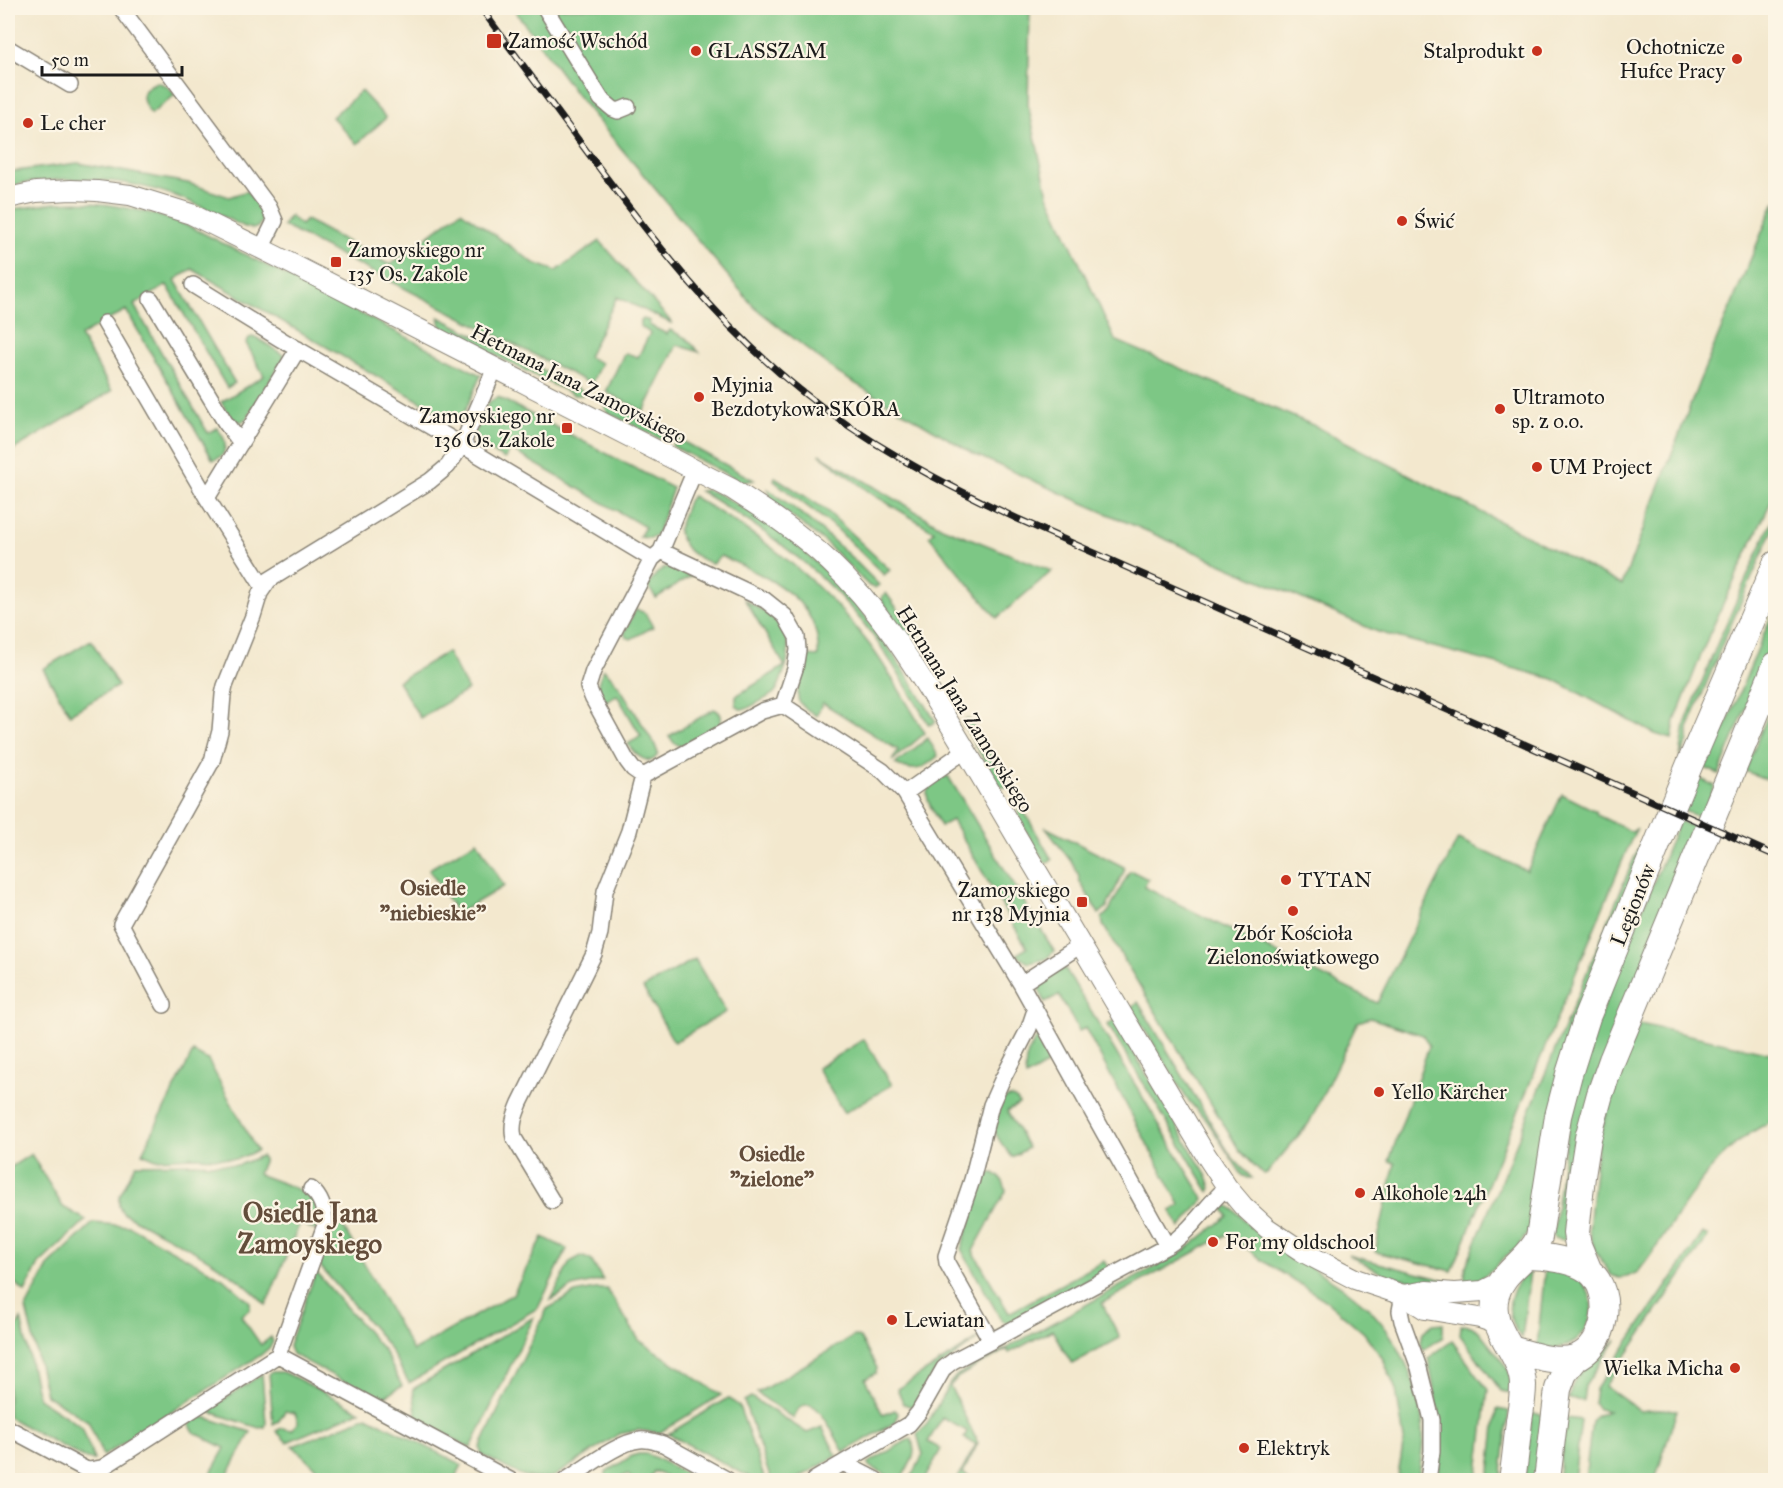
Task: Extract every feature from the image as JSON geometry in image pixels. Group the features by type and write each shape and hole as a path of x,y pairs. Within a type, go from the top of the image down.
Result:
{"highway":[{"name":"Legionów","path":"1527,1256 1538,1242 1542,1228 1558,1116 1587,1017 1693,756 1776,564"},
{"name":"Legionów","path":"1589,1271 1578,1245 1576,1233 1585,1157 1600,1094 1612,1060 1776,665"},
{"path":"1512,1480 1523,1384 1518,1364 1501,1333 1495,1314 1495,1303 1501,1282 1527,1256 1562,1260 1589,1271 1603,1295 1605,1319 1601,1332 1594,1343 1577,1357 1564,1373 1558,1389 1547,1480"},
{"path":"1511,1349 1551,1359 1565,1360 1577,1357"}],"street":[{"path":"121,8 271,211 275,221 261,249"},
{"path":"545,8 601,99 612,109 618,111 628,107"},
{"path":"8,48 70,85"},
{"name":"Hetmana Jana Zamoyskiego","path":"8,198 36,192 97,191 130,195 191,214 732,489 799,535 858,591 907,654 1227,1187 1267,1228 1303,1252 1355,1279 1403,1295 1425,1309 1480,1318 1498,1324"},
{"path":"192,285 462,445 656,555 765,600 785,615 797,637 798,650 795,669 783,705"},
{"path":"151,299 225,423 241,443"},
{"path":"105,322 207,498 262,587"},
{"path":"207,498 298,349"},
{"path":"164,1005 121,924 212,761 220,731 225,686 262,587 268,580 430,481 448,466 462,445 495,368"},
{"path":"643,776 627,761 588,687 593,671 656,555 695,470"},
{"path":"552,1202 514,1138 513,1121 520,1102 594,954 600,933 605,891 629,831 643,776 762,711 783,705 883,771 906,793 1021,984 1167,1246"},
{"path":"906,793 966,750"},
{"path":"1021,984 1081,945"},
{"path":"991,1341 947,1263 946,1256 972,1180 991,1106 1029,1028 1035,1010"},
{"path":"814,1480 909,1424 919,1412 944,1368 953,1361 1167,1246 1189,1230 1213,1200 1227,1187"},
{"path":"8,1428 85,1468 90,1470 102,1468 278,1355 325,1225 323,1207 319,1197 311,1189"},
{"name":"Hetmana Jana Zamoyskiego","path":"1403,1295 1426,1291 1455,1293 1483,1291 1501,1282"},
{"path":"1403,1295 1400,1311 1402,1321 1419,1368 1432,1420 1432,1452 1428,1480"},
{"path":"278,1355 510,1480"},
{"path":"566,1480 622,1445 639,1440 663,1444 728,1480"},
{"path":"843,1463 876,1480"}],"green space":[{"path":"513,8 1030,8 1028,105 1048,195 1115,340 1315,426 1622,585 1699,382 1775,201 1775,493 1709,635 1675,721 1672,739 1655,734 1553,679 1378,632 1085,504 974,454 839,374 754,307 579,98"},
{"path":"157,82 167,86 175,95 151,114 143,100 143,95 147,88"},
{"path":"361,91 386,118 357,144 332,117"},
{"path":"78,163 188,183 229,197 247,191 265,216 258,227 253,229 173,195 111,181 49,180 8,186 8,172"},
{"path":"77,202 136,210 193,228 481,375 459,424 192,269 175,280 235,383 227,388 167,285 134,305 208,433 217,428 222,435 225,445 222,456 213,460 126,310 80,336 112,391 8,453 8,210"},
{"path":"461,211 534,263 556,271 600,241 673,324 617,297 588,357 601,363 591,384 283,226 290,216 301,225 306,220 390,265"},
{"path":"439,317 585,392 582,395 574,395 445,330 441,326"},
{"path":"643,319 650,321 649,325 667,334 670,330 686,338 699,352 677,345 644,411 606,392 623,356 626,353 638,357 650,333 640,326"},
{"path":"252,337 285,356 247,418 241,422 231,418 221,402 264,376 246,343"},
{"path":"498,397 673,488 657,535 650,538 639,537 645,527 510,449 505,459 483,446 475,433 489,402"},
{"path":"603,401 664,432 662,440 607,412"},
{"path":"678,439 754,480 742,482 672,446"},
{"path":"819,454 942,527 1052,571 997,618 929,536 934,531 872,494"},
{"path":"775,477 825,509 890,570 884,575 837,529 774,481"},
{"path":"768,489 826,534 879,585 875,588 869,586 824,541 771,501"},
{"path":"707,490 728,499 779,532 833,578 898,661 936,722 929,725 876,639 821,577 783,546 700,491"},
{"path":"692,496 743,527 789,561 831,599 877,655 925,733 892,761 898,750 823,703 816,716 802,705 798,694 806,655 818,656 817,636 811,618 787,591 772,581 721,556 712,564 686,548 678,530"},
{"path":"1775,514 1775,525 1722,645 1688,729 1688,741 1680,757 1685,724 1718,642"},
{"path":"668,567 680,569 691,576 656,598 648,587 658,572"},
{"path":"886,593 920,640 916,643 911,642 882,601 882,596"},
{"path":"745,600 775,620 781,628 786,637 788,659 776,691 746,709 740,709 736,705 736,696 785,666"},
{"path":"1775,607 1775,635 1719,774 1705,768 1713,750 1717,747"},
{"path":"636,609 645,613 653,627 631,639 624,633"},
{"path":"91,640 118,686 70,714 43,669"},
{"path":"447,652 468,690 420,718 398,681"},
{"path":"604,669 619,686 655,745 658,753 652,760 643,759 628,744 641,736 617,695 604,702 598,685"},
{"path":"1775,697 1775,783 1745,771"},
{"path":"714,709 721,715 720,724 683,746 674,743 669,736"},
{"path":"966,719 970,720 1009,787 1003,787 998,783 962,723"},
{"path":"928,738 938,756 932,761 918,769 908,769 895,764"},
{"path":"948,776 1054,951 1046,959 1029,963 1020,958 1017,954 1027,948 952,820 941,826 929,804 927,796 931,784 937,779"},
{"path":"1697,777 1715,786 1701,818 1684,811"},
{"path":"1562,794 1632,832 1637,828 1452,1271 1375,1252 1395,1163 1389,1161 1429,1046 1423,1035 1370,1018 1358,1022 1309,1123 1267,1173 1263,1174 1239,1150 1103,925 1102,918 1109,911 1129,872 1132,871 1148,879 1144,887 1377,1003 1458,839 1527,871"},
{"path":"1021,806 1052,860 1045,863 1020,821 1018,810"},
{"path":"1679,821 1697,829 1565,1238 1564,1240 1554,1238 1565,1145 1572,1109 1587,1057 1624,955"},
{"path":"1045,827 1124,867 1107,907 1099,914 1080,882 1073,864"},
{"path":"1648,832 1529,1231 1517,1248 1486,1275 1464,1284 1466,1266 1639,846"},
{"path":"477,841 504,886 457,914 429,869"},
{"path":"695,959 726,1012 674,1042 643,988"},
{"path":"1065,968 1204,1199 1180,1228 1171,1211 1180,1205 1085,1028 1079,1031 1059,995 1045,1002 1039,989 1044,978"},
{"path":"1138,1002 1231,1156 1252,1178 1242,1175 1207,1121 1187,1099 1131,1007"},
{"path":"1114,1020 1208,1178 1211,1188 1209,1192 1108,1025"},
{"path":"1640,1024 1775,1054 1775,1120 1751,1133 1730,1149 1697,1186 1638,1272 1619,1278 1611,1275 1595,1251 1589,1230 1597,1148 1620,1069"},
{"path":"1039,1036 1053,1061 1026,1077 1027,1055"},
{"path":"864,1039 892,1085 844,1113 817,1068"},
{"path":"193,1052 208,1060 257,1151 237,1159 194,1157 156,1159 142,1153"},
{"path":"1008,1097 1012,1097 1019,1104 1007,1111 1028,1148 1012,1157 998,1139 994,1125 997,1108"},
{"path":"31,1154 63,1207 86,1220 39,1264 25,1292 8,1277 8,1169"},
{"path":"261,1156 264,1159 258,1174 305,1193 315,1202 318,1213 316,1231 300,1223 266,1305 235,1277 180,1243 123,1213 119,1206 119,1197 136,1164 239,1165"},
{"path":"991,1173 1001,1179 1006,1191 973,1251 1009,1313 1104,1261 1109,1269 1009,1323 1002,1321 961,1249 983,1183"},
{"path":"1226,1205 1271,1242 1353,1295 1381,1322 1402,1355 1421,1411 1423,1436 1418,1480 1406,1480 1398,1475 1404,1440 1396,1390 1383,1359 1364,1333 1327,1301 1266,1263 1228,1234 1102,1303 1120,1338 1072,1364 1052,1330 1009,1353 1007,1349 958,1377 950,1386 978,1443 963,1473 972,1478 957,1480 976,1444 964,1438 967,1431 942,1418 928,1442 941,1449 924,1480 910,1480 923,1455 917,1434 927,1424 950,1383 957,1375 1181,1253 1228,1216 1222,1206"},
{"path":"340,1221 413,1351 513,1294 543,1237 567,1249 538,1308 409,1383 389,1348 319,1265 333,1228"},
{"path":"93,1223 129,1226 223,1278 250,1302 250,1309 241,1316 261,1345 271,1337 273,1342 261,1355 103,1456 88,1421 46,1395 26,1308 49,1265"},
{"path":"1703,1233 1708,1237 1605,1386 1640,1411 1677,1410 1655,1480 1585,1480 1592,1420 1608,1411 1599,1409 1594,1403 1596,1389"},
{"path":"1348,1255 1448,1281 1447,1284 1387,1276"},
{"path":"581,1256 591,1260 603,1280 572,1287 551,1300 570,1262"},
{"path":"1545,1267 1579,1278 1591,1301 1590,1319 1586,1328 1574,1342 1559,1348 1537,1347"},
{"path":"1530,1271 1522,1338 1512,1321 1510,1303 1516,1286"},
{"path":"316,1272 384,1351 402,1386 379,1400 292,1354 289,1347 290,1342"},
{"path":"607,1289 639,1340 721,1395 659,1433 638,1430 619,1434 555,1476 527,1477 482,1455 480,1448 547,1309 575,1293"},
{"path":"534,1317 471,1448 417,1420 413,1389"},
{"path":"21,1319 38,1398 82,1427 94,1460 86,1459 8,1417 8,1343"},
{"path":"1443,1323 1443,1337 1423,1350 1421,1342 1423,1332 1433,1324"},
{"path":"1461,1325 1471,1326 1479,1331 1505,1364 1510,1374 1511,1393 1501,1391 1460,1335"},
{"path":"854,1336 860,1338 877,1368 876,1373 865,1379 883,1415 895,1410 898,1413 896,1422 844,1452 825,1419 814,1407 803,1406 797,1411 794,1419 757,1393"},
{"path":"978,1339 936,1370 912,1407 904,1404 897,1389"},
{"path":"1616,1340 1585,1386 1583,1401 1568,1399 1574,1381 1582,1371"},
{"path":"1452,1341 1488,1390 1477,1480 1438,1480 1442,1430 1428,1358"},
{"path":"269,1373 290,1375 360,1411 287,1442 276,1431 282,1428 292,1430 298,1422 295,1413 285,1411 279,1421 273,1424"},
{"path":"262,1374 265,1427 259,1428 207,1411"},
{"path":"751,1397 807,1433 822,1427 837,1456 795,1480 771,1480 744,1401"},
{"path":"728,1398 739,1406 765,1480 755,1480 668,1434"},
{"path":"1497,1409 1509,1411 1501,1480 1489,1480"},
{"path":"1532,1413 1544,1415 1537,1480 1524,1480"},
{"path":"201,1416 251,1432 225,1480 207,1480 225,1448 195,1433 189,1424"},
{"path":"367,1416 462,1465 454,1480 335,1480 317,1469 293,1446"},
{"path":"1566,1418 1581,1420 1574,1480 1558,1480"},
{"path":"911,1438 913,1455 910,1465 900,1480 869,1466 868,1463"},
{"path":"638,1454 654,1457 698,1480 672,1480 654,1471 649,1480 632,1480 628,1474 615,1480 608,1480 605,1473"}],"railway":[{"path":"481,8 617,192 715,311 770,365 800,390 878,445 961,491 1018,519 1776,856"}],"place":[{"name":"Zamość Wschód","path":"494,41"},
{"name":"GLASSZAM","path":"696,51"},
{"name":"Stalprodukt","path":"1537,51"},
{"name":"Ochotnicze Hufce Pracy","path":"1737,59"},
{"name":"Le cher","path":"28,123"},
{"name":"Świć","path":"1402,221"},
{"name":"Zamoyskiego nr 135 Os. Zakole","path":"336,262"},
{"name":"Myjnia Bezdotykowa SKÓRA","path":"699,397"},
{"name":"Ultramoto sp. z o.o.","path":"1500,409"},
{"name":"Zamoyskiego nr 136 Os. Zakole","path":"567,428"},
{"name":"UM Project","path":"1537,467"},
{"name":"TYTAN","path":"1286,880"},
{"name":"Zamoyskiego nr 138 Myjnia","path":"1082,902"},
{"name":"Zbór Kościoła Zielonoświątkowego","path":"1293,911"},
{"name":"Yello Kärcher","path":"1379,1092"},
{"name":"Alkohole 24h","path":"1360,1193"},
{"name":"For my oldschool","path":"1213,1242"},
{"name":"Lewiatan","path":"892,1320"},
{"name":"Wielka Micha","path":"1735,1368"},
{"name":"Elektryk","path":"1244,1448"}],"district":[{"name":"Osiedle \"niebieskie\"","path":"433,900"},
{"name":"Osiedle \"zielone\"","path":"772,1166"},
{"name":"Osiedle Jana Zamoyskiego","path":"310,1228"}]}
